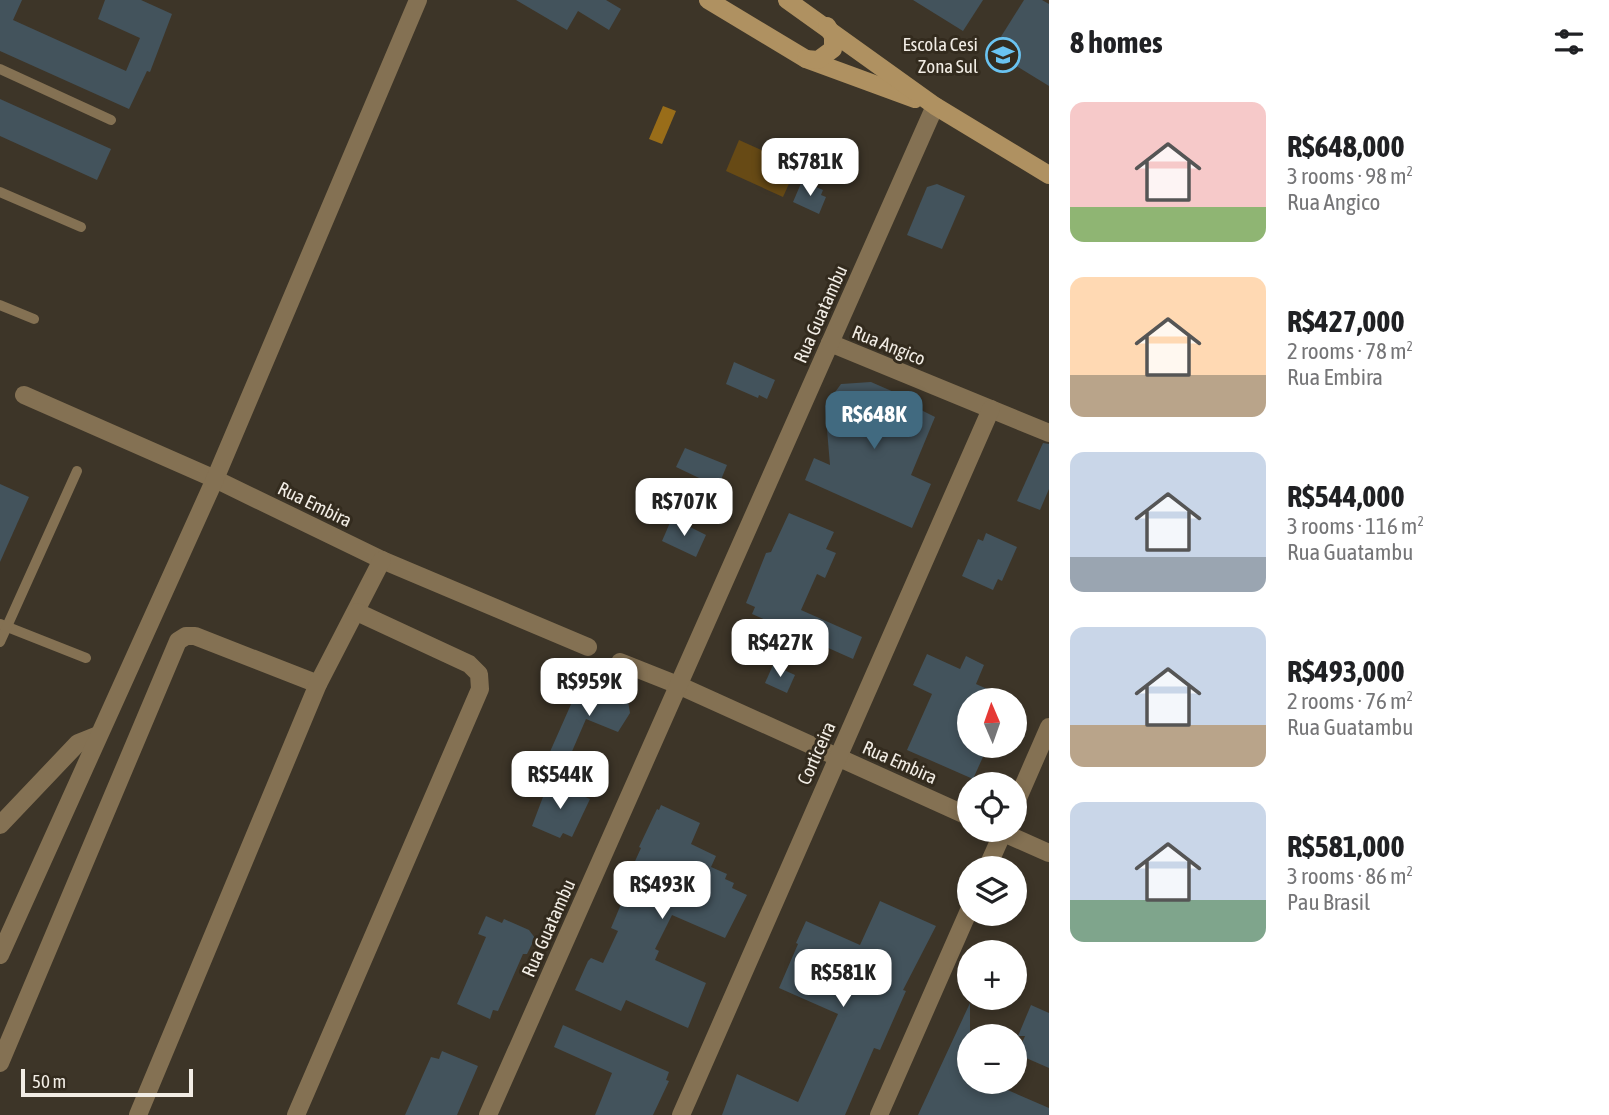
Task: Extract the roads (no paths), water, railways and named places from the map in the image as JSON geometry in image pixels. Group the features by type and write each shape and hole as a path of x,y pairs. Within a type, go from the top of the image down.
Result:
{"main road":[{"path":"708,0 806,59 935,106"},
{"path":"788,0 935,106 1049,176"},
{"path":"806,59 818,60 832,48 833,36 826,25"}],"street":[{"path":"0,955 215,479 418,0"},
{"name":"Rua Guatambu","path":"488,1115 935,106"},
{"name":"Rua Angico","path":"830,343 1049,433"},
{"name":"Rua Embira","path":"24,396 215,479 382,560 588,648"},
{"name":"Corticeira","path":"681,1115 990,409"},
{"path":"138,1115 318,684 382,560"},
{"path":"296,1115 480,689 479,674 469,663 357,612"},
{"path":"0,1063 178,641 187,636 195,636 318,684"},
{"name":"Rua Embira","path":"620,662 678,685 957,811"},
{"path":"1027,777 1049,727"},
{"path":"0,825 78,743 98,734"},
{"path":"1026,842 1049,853"},
{"path":"879,1115 962,926"}],"lane":[{"path":"0,69 111,120"},
{"path":"0,192 80,227"},
{"path":"0,305 34,319"},
{"path":"0,642 3,625 77,471"},
{"path":"3,625 86,658"}],"place":[{"name":"Escola Cesi Zona Sul","path":"1003,55"}]}
